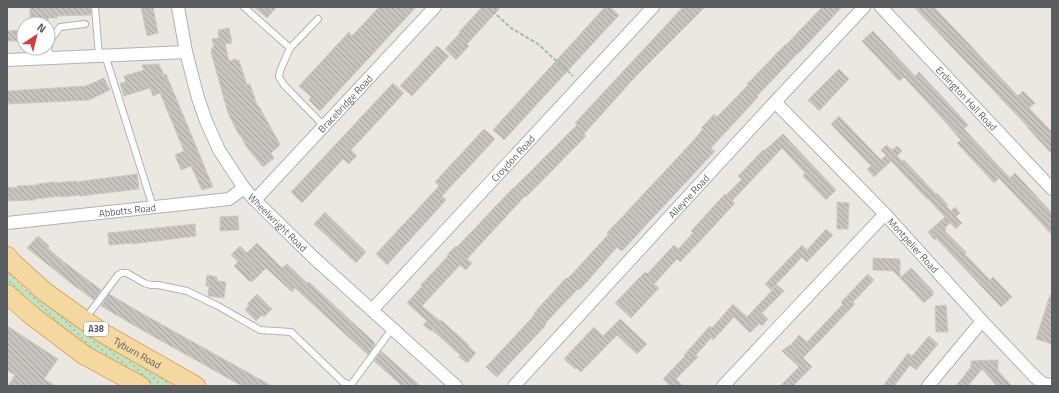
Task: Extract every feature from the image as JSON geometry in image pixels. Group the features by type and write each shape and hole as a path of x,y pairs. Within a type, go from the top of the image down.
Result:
{"highway":[{"name":"Tyburn Road","path":"7,256 45,292 101,332 196,386"},
{"path":"7,294 31,315 84,355 141,386"}],"street":[{"name":"Wheelwright Road","path":"178,7 186,52 198,98 206,121 219,150 244,188 313,257 456,386"},
{"name":"Bracebridge Road","path":"255,200 435,7"},
{"name":"Croydon Road","path":"372,310 653,7"},
{"name":"Alleyne Road","path":"514,386 864,7"},
{"name":"Erdington Hall Road","path":"881,7 1052,189"},
{"path":"7,60 186,52"},
{"name":"Montpelier Road","path":"775,102 885,214 1036,378 1044,384 1052,386"},
{"name":"Abbotts Road","path":"7,223 229,199 244,188"},
{"path":"723,386 885,214"},
{"path":"928,386 982,321"}],"lane":[{"path":"95,7 102,56 153,207"},
{"path":"244,7 290,48"},
{"path":"318,19 290,48 279,77 284,85 324,126"},
{"path":"48,58 49,44 60,27 85,24"},
{"path":"84,320 118,275 122,272 127,273 144,283 187,291 218,306 260,330 291,332 343,382 350,385 392,329"}],"path":[{"path":"488,7 511,28 538,44 581,84"}],"green space":[{"path":"7,271 25,289 76,325 180,386 154,386 86,347 7,286"}],"building":[{"path":"30,7 91,7 91,15 57,16 57,18 56,16 30,16"},
{"path":"141,7 153,7 158,33 147,36"},
{"path":"254,7 277,7 267,18"},
{"path":"379,7 416,7 320,111 309,100 311,97 299,86 349,32 352,36"},
{"path":"482,7 501,7 467,44 469,46 456,60 445,49"},
{"path":"605,7 610,7 619,15 504,140 493,130"},
{"path":"683,7 705,7 637,75 584,134 586,136 526,197 525,196 467,259 472,263 466,270 460,265 422,306 440,321 441,320 476,353 467,363 459,357 460,355 439,336 423,325 427,321 407,303 422,286 421,285 448,256 447,255 456,246 457,247 513,188 577,125 575,123"},
{"path":"822,7 842,7 757,96 758,97 711,148 715,151 622,251 617,247 585,284 579,290 578,289 551,317 545,324 546,325 497,377 486,367 529,321 535,314 534,313 566,278 567,279 573,273 608,235 607,233 693,141 703,129 701,128 714,114 717,117"},
{"path":"914,7 934,7 1018,96 1023,91 1035,103 1029,108 1052,132 1052,154 1028,127"},
{"path":"229,28 232,43 225,44 229,61 236,59 236,61 239,60 247,85 250,84 257,105 280,144 271,153 274,158 263,167 248,149 228,113 211,52 211,48 214,48 212,39 219,38 218,30"},
{"path":"16,30 16,41 7,41 7,31"},
{"path":"873,31 915,76 919,72 948,103 968,125 964,129 1010,178 1015,173 1052,213 1052,235 999,178 994,183 957,143 961,140 904,77 899,81 862,41"},
{"path":"437,46 449,56 412,96 400,86"},
{"path":"159,64 164,75 166,74 213,187 202,190 191,166 181,170 175,155 184,151 160,93 153,96 150,88 124,96 120,83 126,82 124,76 144,70 142,65"},
{"path":"839,69 849,79 819,111 808,100"},
{"path":"104,78 110,90 89,100 7,104 7,91 86,86"},
{"path":"393,83 404,93 351,150 357,156 349,164 343,159 302,203 291,192"},
{"path":"839,116 881,160 886,155 881,150 887,145 892,150 897,146 902,151 897,156 902,161 904,160 936,194 937,193 948,205 946,206 951,211 955,207 960,213 956,217 962,223 956,229 950,223 945,228 945,231 966,252 965,254 990,280 993,277 1012,297 1001,307 936,238 935,240 928,232 945,217 891,161 874,177 867,169 871,166 831,124"},
{"path":"484,129 495,139 442,196 446,200 387,265 376,254 439,186 435,182"},
{"path":"783,134 836,190 826,200 803,176 805,173 782,148 732,201 735,203 701,240 680,262 677,259 654,284 659,288 631,318 615,303 645,272 647,274 674,245 678,249 693,233 691,231 725,194 726,195 742,179 738,176 763,150 764,151"},
{"path":"137,174 139,189 80,196 60,196 35,200 7,201 7,187 17,188 17,186 55,182 76,182"},
{"path":"837,202 849,203 848,229 837,229"},
{"path":"325,212 366,252 356,263 314,224"},
{"path":"238,216 239,230 220,231 220,217"},
{"path":"195,224 196,236 132,244 109,245 108,233"},
{"path":"826,229 833,235 807,262 802,257 771,290 765,284 802,245 807,250"},
{"path":"38,236 49,246 48,248 64,262 101,290 94,300 27,248"},
{"path":"257,243 282,268 287,264 307,283 309,282 375,343 368,355 295,288 292,292 266,268 253,281 249,281 234,266 238,262 231,255 240,246 247,253"},
{"path":"873,258 900,259 900,278 893,271 873,270"},
{"path":"911,268 933,291 933,295 924,303 900,278"},
{"path":"868,274 874,280 853,302 855,304 803,358 812,367 793,386 780,386 799,367 782,351 789,345 790,346 799,335 807,342 843,304 841,302"},
{"path":"207,275 217,277 217,281 226,282 224,298 208,296 209,286 206,286"},
{"path":"777,285 784,291 762,313 768,319 762,326 760,323 750,333 734,317 713,340 711,338 696,355 698,357 676,379 683,386 670,386 663,379 710,326 712,328 733,304 747,317"},
{"path":"109,294 272,386 242,386 142,330 101,306"},
{"path":"257,294 272,309 264,317 262,315 256,321 245,310 249,305 247,304"},
{"path":"1050,295 1052,295 1052,344 1036,339"},
{"path":"946,305 948,332 936,332 935,306"},
{"path":"620,319 647,344 637,354 617,335 581,372 577,368 575,369 564,359 594,327 603,336"},
{"path":"7,326 58,359 44,379 56,386 8,386 15,375 7,370"},
{"path":"929,336 938,344 916,370 910,365 894,386 883,386 908,353 912,356"},
{"path":"381,351 420,386 402,386 374,361"},
{"path":"998,360 998,371 1012,386 997,386 982,369 968,386 956,386 971,367 971,361"}]}
